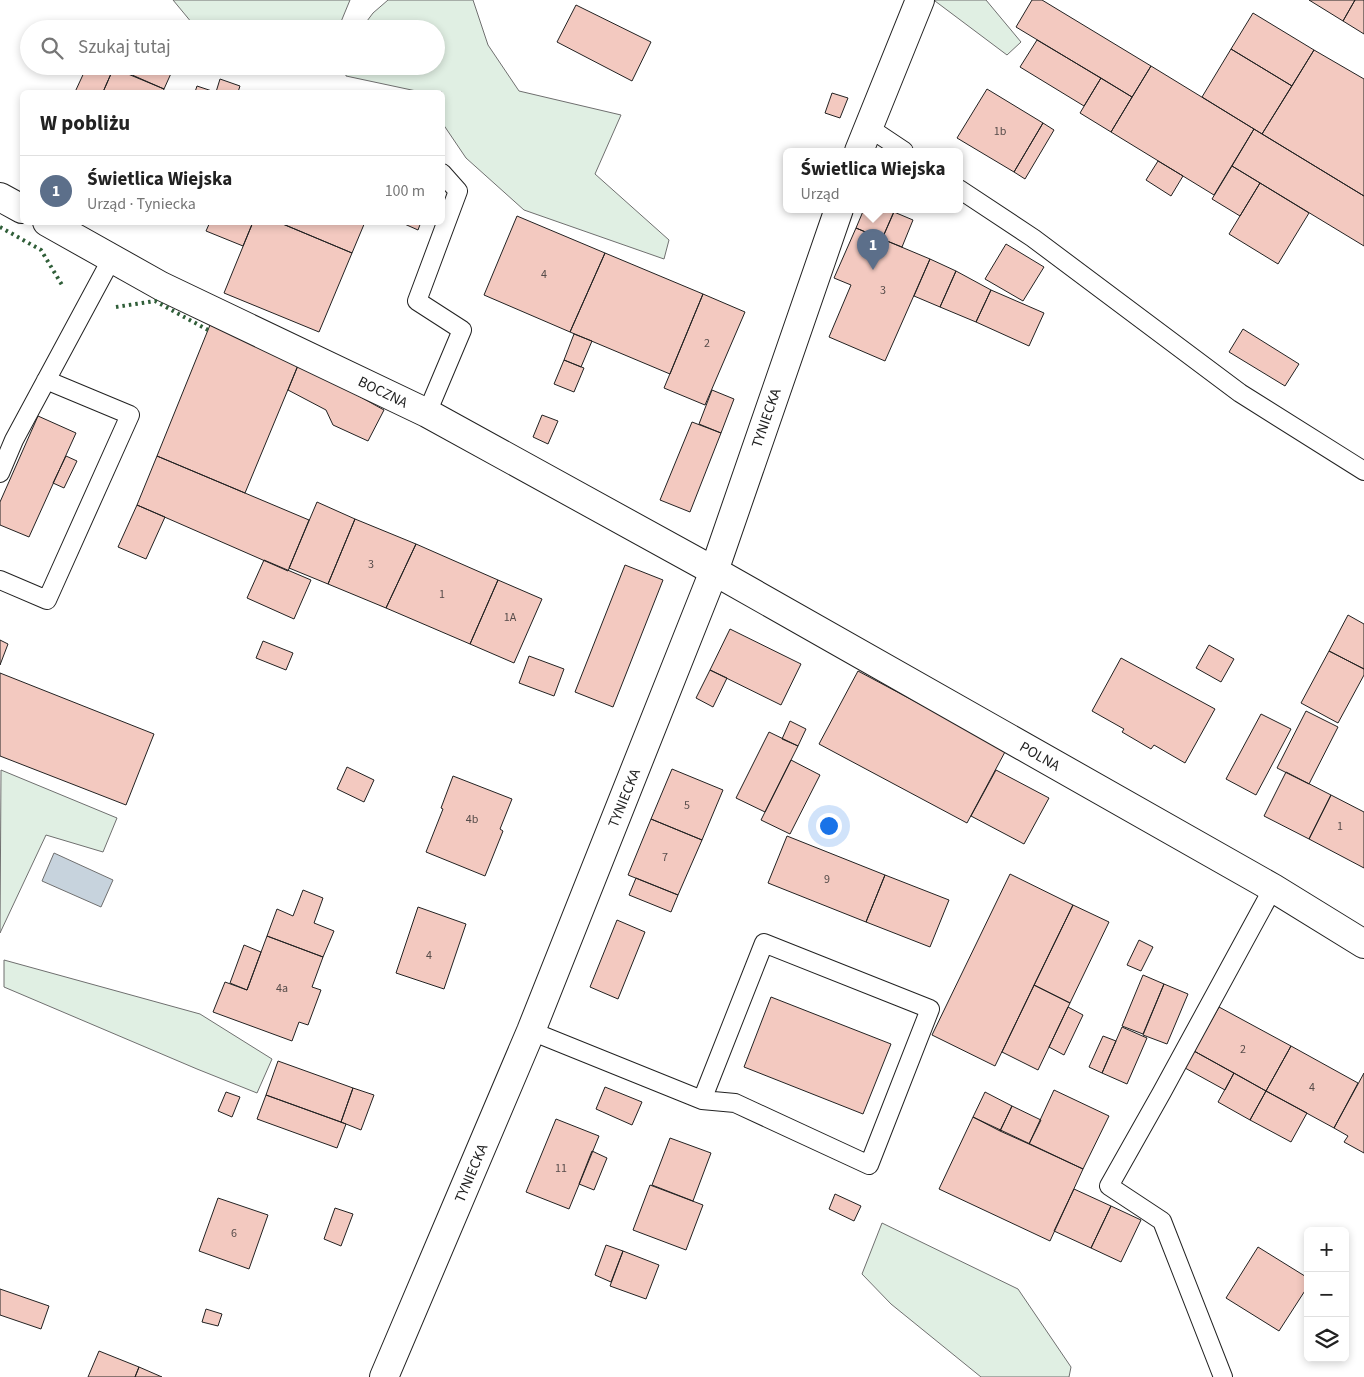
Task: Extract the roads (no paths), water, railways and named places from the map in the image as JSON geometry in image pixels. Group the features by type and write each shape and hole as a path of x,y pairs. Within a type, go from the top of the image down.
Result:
{"street":[{"path":"863,139 920,0"},
{"path":"0,197 20,208"},
{"name":"TYNIECKA","path":"387,1376 531,1031 714,571 838,213"},
{"name":"BOCZNA","path":"52,225 161,286 427,414 714,571"},
{"name":"POLNA","path":"714,571 1273,888 1364,944"}],"lane":[{"path":"863,139 894,148"},
{"path":"427,414 462,330 417,301 458,191 445,177"},
{"path":"963,192 1032,238 1240,393 1364,471"},
{"path":"0,473 14,440 112,258"},
{"path":"0,580 46,600 130,415 46,380"},
{"path":"1223,1377 1162,1221 1109,1186 1273,888"},
{"path":"531,1031 702,1100 735,1103 869,1165 930,1009 764,942 702,1100"}],"place":[{"name":"Świetlica Wiejska","path":"873,270"}]}
